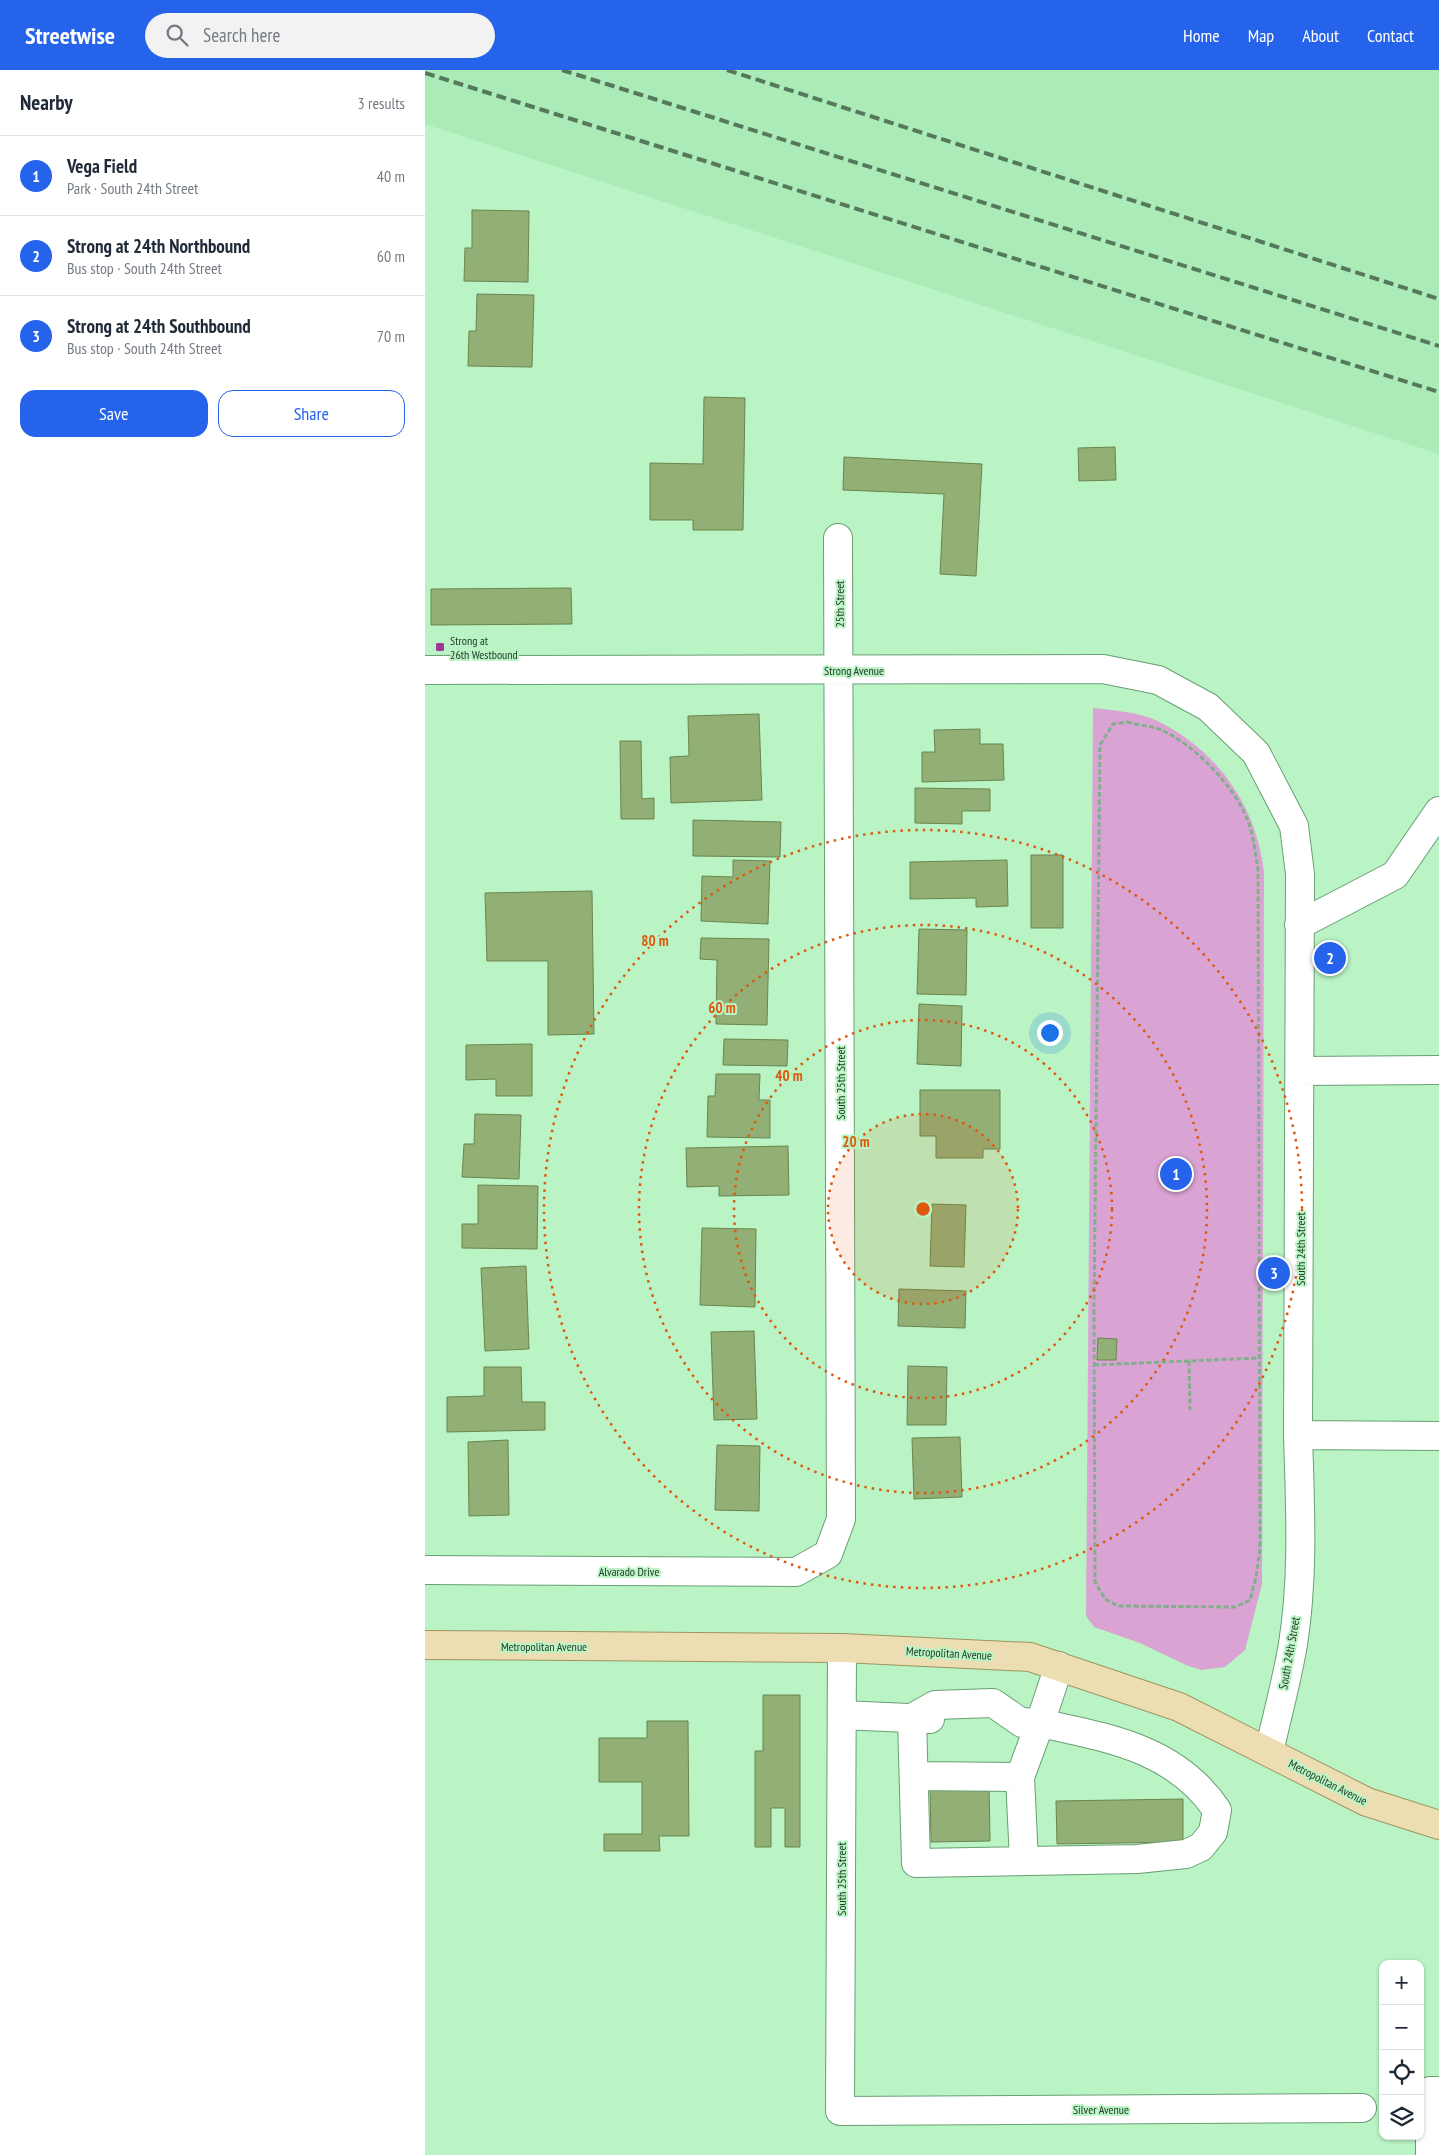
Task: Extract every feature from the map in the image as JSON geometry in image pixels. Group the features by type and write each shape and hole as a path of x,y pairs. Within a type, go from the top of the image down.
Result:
{"main road":[{"name":"Metropolitan Avenue","path":"425,1645 842,1648 1030,1657 1179,1707 1367,1802 1439,1825"}],"street":[{"name":"25th Street","path":"838,538 839,670"},
{"name":"Strong Avenue","path":"425,670 1103,669 1158,680 1208,707 1256,753"},
{"name":"South 25th Street","path":"829,1554 841,1519 839,670"},
{"name":"South 24th Street","path":"1256,753 1294,826 1300,874 1298,1435 1301,1522 1299,1584 1293,1644 1269,1752"},
{"path":"1299,925 1395,875 1439,811"},
{"path":"1300,1071 1439,1070"},
{"path":"1298,1435 1439,1436"},
{"name":"Alvarado Drive","path":"425,1570 796,1572 829,1554"},
{"name":"South 25th Street","path":"840,2111 842,1648"},
{"path":"1024,1861 1020,1777 1031,1723 1059,1666"},
{"path":"842,1715 1031,1723 1120,1741 1170,1764 1208,1797 1217,1810 1213,1832 1201,1846 1186,1854 1137,1859 916,1863 912,1718"},
{"path":"914,1776 1020,1777"},
{"path":"1430,2155 1434,2091"},
{"name":"Silver Avenue","path":"840,2111 1362,2108"}],"path":[{"path":"1127,722 1161,730 1190,748 1219,776 1245,813 1252,836 1258,870 1258,1358 1260,1549 1250,1600 1235,1608 1138,1608 1118,1606 1105,1599 1095,1582 1094,1365 1100,746 1113,724 1127,722"},
{"path":"1094,1365 1258,1358"},
{"path":"1189,1361 1190,1410"}],"shaded area":[{"path":"425,70 1439,70 1439,454 425,124"},
{"path":"1093,708 1131,713 1153,719 1196,745 1214,762 1242,802 1252,824 1260,848 1264,873 1262,1584 1245,1650 1225,1667 1201,1670 1140,1643 1094,1627 1086,1616"}],"building":[{"path":"472,210 529,211 528,282 464,281 465,248 472,248"},
{"path":"477,294 534,295 532,367 468,366 469,331 476,331"},
{"path":"704,397 745,398 743,530 693,530 693,520 650,520 650,463 703,464"},
{"path":"1115,447 1116,480 1079,481 1078,448"},
{"path":"844,457 982,464 976,576 940,574 944,494 843,490"},
{"path":"571,588 572,624 431,625 431,589"},
{"path":"759,714 762,800 671,803 670,757 689,756 688,716"},
{"path":"980,729 980,744 1003,744 1004,780 922,782 922,752 935,752 934,730"},
{"path":"620,741 641,741 642,799 654,798 654,819 621,819"},
{"path":"915,788 990,789 990,811 962,811 962,824 915,823"},
{"path":"693,820 781,822 780,857 693,856"},
{"path":"1031,855 1063,855 1063,928 1031,928"},
{"path":"733,860 770,861 768,924 701,921 702,876 733,877"},
{"path":"1007,860 1008,906 976,907 976,898 910,899 910,862"},
{"path":"592,891 594,1034 548,1035 548,961 487,961 485,893"},
{"path":"919,929 967,930 966,995 917,994"},
{"path":"701,938 769,939 767,1025 716,1024 717,960 700,959"},
{"path":"919,1004 962,1006 961,1066 917,1064"},
{"path":"724,1039 788,1040 787,1066 723,1065"},
{"path":"532,1044 532,1096 496,1096 496,1079 466,1080 466,1045"},
{"path":"716,1074 760,1074 759,1100 770,1100 770,1138 707,1137 708,1096 715,1096"},
{"path":"920,1090 1000,1090 1000,1149 983,1149 983,1158 936,1158 936,1136 920,1136"},
{"path":"475,1114 521,1115 519,1179 462,1177 464,1144 474,1144"},
{"path":"788,1146 789,1195 719,1196 719,1186 687,1187 686,1148"},
{"path":"478,1185 538,1186 537,1249 462,1248 462,1224 478,1224"},
{"path":"932,1204 966,1205 964,1267 930,1266"},
{"path":"702,1228 756,1229 755,1307 700,1305"},
{"path":"526,1266 529,1349 485,1351 481,1268"},
{"path":"899,1289 966,1291 965,1328 898,1326"},
{"path":"754,1331 757,1419 714,1420 711,1332"},
{"path":"1098,1338 1117,1339 1116,1360 1097,1360"},
{"path":"908,1366 947,1367 946,1425 907,1425"},
{"path":"484,1367 521,1367 522,1402 545,1402 545,1430 447,1432 447,1397 484,1396"},
{"path":"960,1437 962,1497 914,1499 912,1438"},
{"path":"508,1440 509,1515 469,1516 468,1442"},
{"path":"717,1445 760,1446 759,1511 715,1510"},
{"path":"763,1695 800,1695 800,1847 785,1847 785,1808 771,1808 771,1847 755,1847 755,1751 763,1751"},
{"path":"647,1721 688,1721 689,1836 659,1836 660,1851 604,1851 604,1834 642,1834 642,1782 599,1782 599,1738 647,1738"},
{"path":"989,1784 990,1841 931,1842 930,1785"},
{"path":"1183,1799 1183,1842 1057,1844 1056,1801"}],"railway":[{"path":"562,70 1439,346"},
{"path":"727,70 1439,299"},
{"path":"425,73 1439,392"}],"place":[{"name":"Strong at 26th Westbound","path":"440,647"},
{"name":"Strong at 24th Northbound","path":"1330,958"},
{"name":"Vega Field","path":"1176,1174"},
{"name":"Strong at 24th Southbound","path":"1274,1273"}]}
